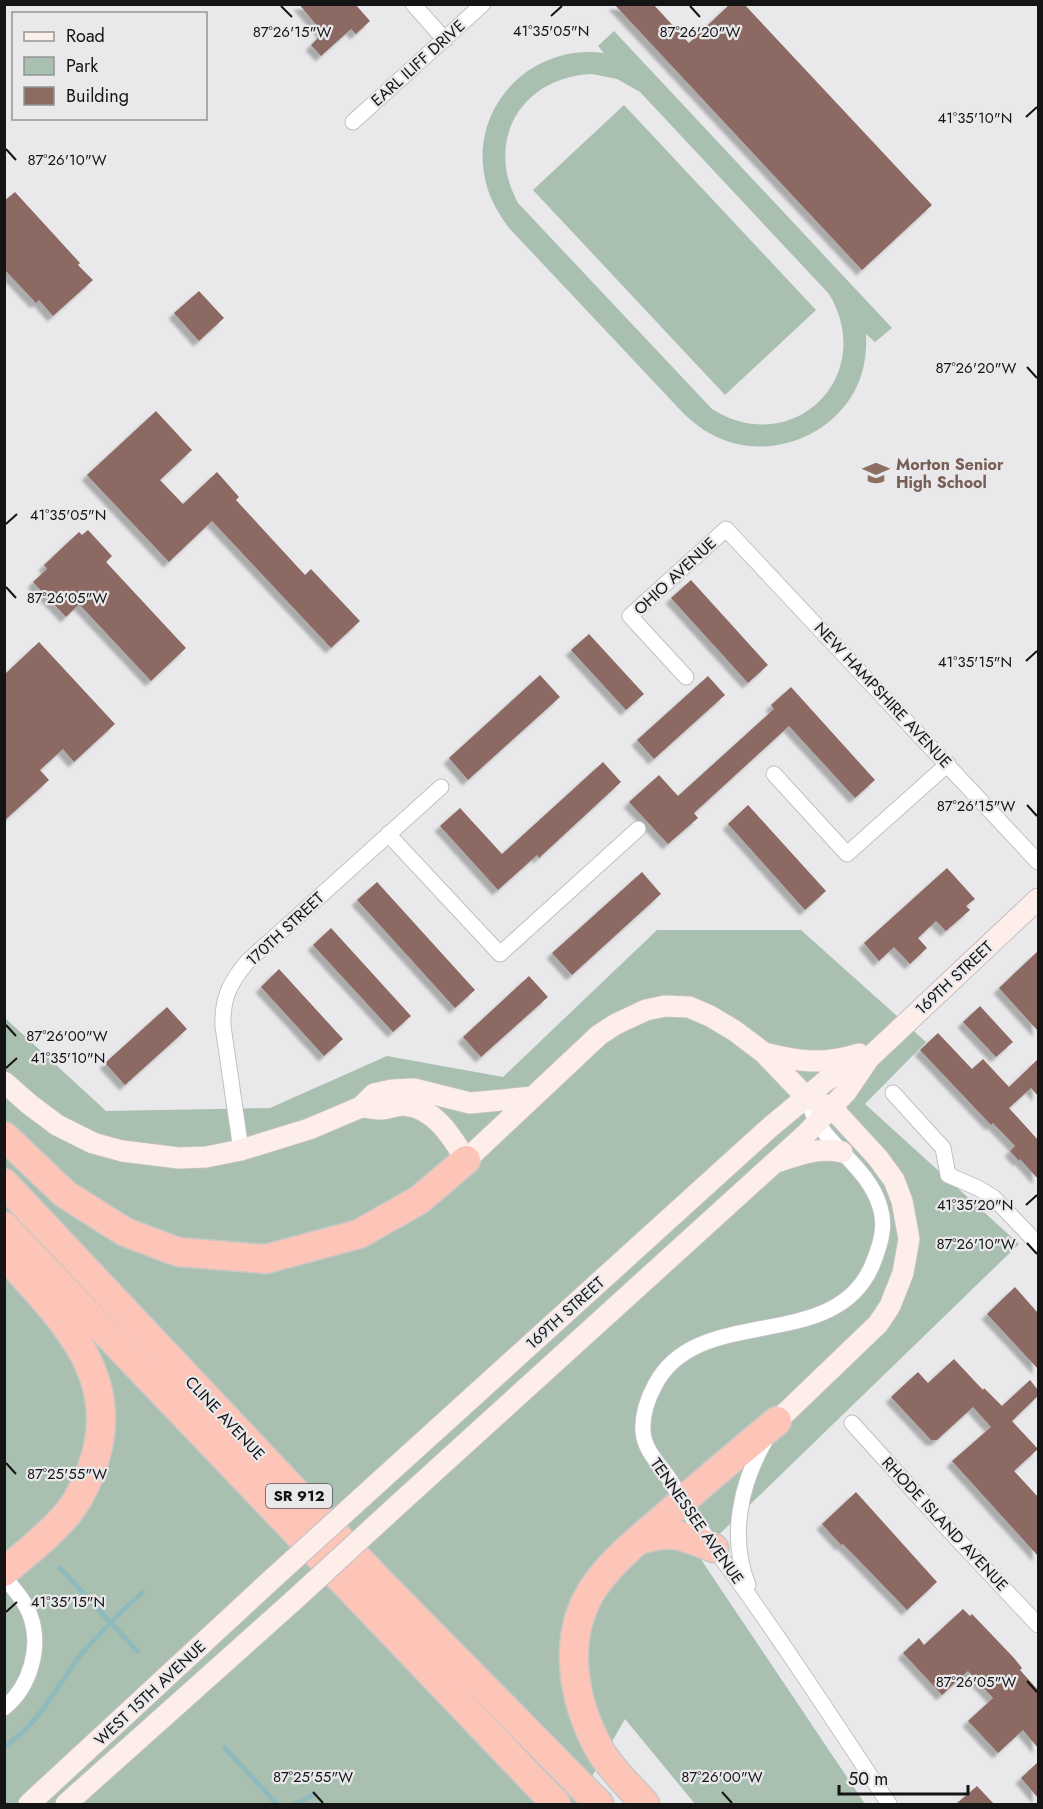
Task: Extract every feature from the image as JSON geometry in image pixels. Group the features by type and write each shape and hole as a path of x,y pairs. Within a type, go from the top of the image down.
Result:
{"highway":[{"path":"4,1136 65,1194 125,1232 178,1252 266,1259 359,1234 419,1200 466,1160"},
{"name":"CLINE AVENUE","path":"4,1183 382,1584 599,1804"},
{"name":"CLINE AVENUE","path":"4,1227 556,1804"},
{"path":"4,1254 76,1340 91,1368 101,1399 102,1428 91,1475 80,1495 58,1525 4,1575"},
{"path":"645,1804 602,1753 581,1708 573,1663 581,1614 596,1586 612,1565 682,1501 777,1421"},
{"path":"638,1540 659,1534 673,1534 714,1548"},
{"path":"4,1546 38,1543"}],"main road":[{"name":"169TH STREET","path":"293,1601 824,1116 846,1092 874,1053 1038,899"},
{"path":"361,1107 381,1109 402,1105 417,1108 438,1122 452,1136 466,1160 599,1035 646,1010 665,1006 689,1007 735,1031 764,1053 824,1116"},
{"path":"764,1053 804,1062 821,1062 874,1053"},
{"name":"169TH STREET","path":"270,1581 768,1129 828,1079 874,1053"},
{"path":"4,1082 57,1125 93,1143 122,1151 178,1158 206,1157 241,1150 309,1129 361,1107 374,1094 392,1090 414,1089 470,1103 533,1097"},
{"name":"TENNESSEE AVENUE","path":"777,1421 878,1324 890,1306 903,1273 909,1239 903,1201 894,1180 878,1158 824,1116"},
{"path":"774,1163 799,1154 821,1150 842,1152"},
{"name":"WEST 15TH AVENUE","path":"30,1804 270,1581"},
{"name":"WEST 15TH AVENUE","path":"66,1804 293,1601"}],"street":[{"path":"413,4 445,40"},
{"name":"EARL ILIFF DRIVE","path":"353,122 483,4"},
{"name":"OHIO AVENUE","path":"686,677 630,616 726,529"},
{"name":"NEW HAMPSHIRE AVENUE","path":"726,529 1038,861"},
{"path":"774,774 847,854 948,764"},
{"name":"170TH STREET","path":"241,1150 224,1026 223,1011 230,986 248,961 441,787"},
{"path":"388,834 500,954 638,828"},
{"path":"893,1093 943,1148 948,1175 993,1197 1038,1244"},
{"name":"TENNESSEE AVENUE","path":"824,1116 842,1152 872,1188 881,1208 882,1240 871,1271 856,1292 840,1305 822,1313 775,1328 702,1342 686,1351 670,1364 659,1378 648,1402 643,1431 648,1450 670,1479 682,1501 757,1607 889,1804"},
{"name":"TENNESSEE AVENUE","path":"757,1607 742,1569 738,1539 740,1502 754,1460 777,1421"},
{"name":"RHODE ISLAND AVENUE","path":"852,1423 1038,1625"},
{"path":"4,1575 30,1616 34,1627 35,1646 34,1659 21,1689 4,1708"}],"green space":[{"path":"614,31 892,328 875,342 866,334 864,364 854,392 842,409 810,434 791,442 771,446 751,446 730,442 700,428 685,415 509,228 495,207 486,183 483,156 486,130 495,107 510,86 529,70 552,59 577,53 604,53 598,46","holes":["592,74 617,79 640,92 829,294 841,325 843,354 835,380 819,401 798,417 771,424 742,422 712,409 518,203 509,180 505,157 508,136 516,116 528,100 546,87 567,78"]},
{"path":"624,105 816,310 725,395 533,190"},
{"path":"657,930 801,930 926,1042 865,1104 1019,1244 698,1555 865,1804 695,1804 625,1719 576,1804 5,1804 4,1017 106,1111 270,1108 387,1056 503,1077"}],"building":[{"path":"299,4 355,4 370,21 356,34 351,29 321,56 311,45 323,33"},
{"path":"614,4 653,4 689,43 730,4 744,4 932,205 862,270"},
{"path":"15,192 93,280 53,316 39,300 36,303 4,269 4,201"},
{"path":"199,291 224,318 199,341 174,313"},
{"path":"156,411 192,450 160,480 183,504 217,472 239,497 236,500 305,575 311,569 360,621 331,648 212,521 169,562 87,475"},
{"path":"88,530 112,556 106,562 186,648 151,681 79,604 66,617 33,582 47,569 44,565 79,532 82,535"},
{"path":"691,580 768,665 748,683 671,598"},
{"path":"589,634 644,694 626,710 571,650"},
{"path":"39,642 115,724 74,762 63,749 40,770 49,780 4,821 4,675"},
{"path":"540,675 560,697 468,780 449,758"},
{"path":"708,676 725,695 654,759 637,740"},
{"path":"791,687 875,780 855,798 789,726 694,813 698,818 668,844 629,802 659,775 678,796 774,709 771,705"},
{"path":"603,762 621,782 539,858 537,855 498,890 440,826 460,808 502,854"},
{"path":"748,805 826,891 805,910 728,824"},
{"path":"947,868 975,899 966,906 970,910 946,931 936,921 918,938 927,948 910,964 894,947 879,961 864,943"},
{"path":"642,872 661,894 572,975 552,953"},
{"path":"377,882 475,990 455,1008 357,900"},
{"path":"331,928 411,1016 393,1032 313,945"},
{"path":"1038,951 1038,1031 999,988"},
{"path":"279,969 343,1039 324,1056 261,987"},
{"path":"529,976 548,997 481,1057 463,1037"},
{"path":"980,1006 1013,1042 996,1057 963,1022"},
{"path":"167,1007 187,1029 125,1085 105,1063"},
{"path":"938,1033 972,1069 983,1059 1009,1087 1038,1059 1038,1096 1031,1088 1009,1108 1038,1140 1038,1179 1010,1151 1015,1146 993,1123 991,1125 920,1050"},
{"path":"1015,1287 1038,1313 1038,1369 987,1314"},
{"path":"954,1359 983,1390 984,1388 1002,1406 1030,1380 1038,1390 1038,1396 1012,1421 1038,1449 1014,1471 1038,1497 1038,1556 952,1461 991,1427 973,1407 937,1440 931,1440 891,1397 918,1372 928,1383"},
{"path":"856,1492 937,1582 907,1610 822,1524"},
{"path":"963,1609 970,1616 972,1614 1014,1658 1022,1668 1020,1670 1038,1690 1038,1748 1023,1730 998,1753 968,1721 993,1698 968,1671 942,1695 903,1653 919,1638 924,1645"},
{"path":"1038,1762 1038,1798 1021,1778"},
{"path":"977,1786 994,1804 956,1804"}],"waterway":[{"path":"60,1568 138,1652"},
{"path":"4,1748 41,1712 81,1654 143,1592"},
{"path":"224,1747 277,1804"},
{"path":"295,1804 315,1794"}],"place":[{"name":"Morton Senior High School","path":"876,473"}]}
